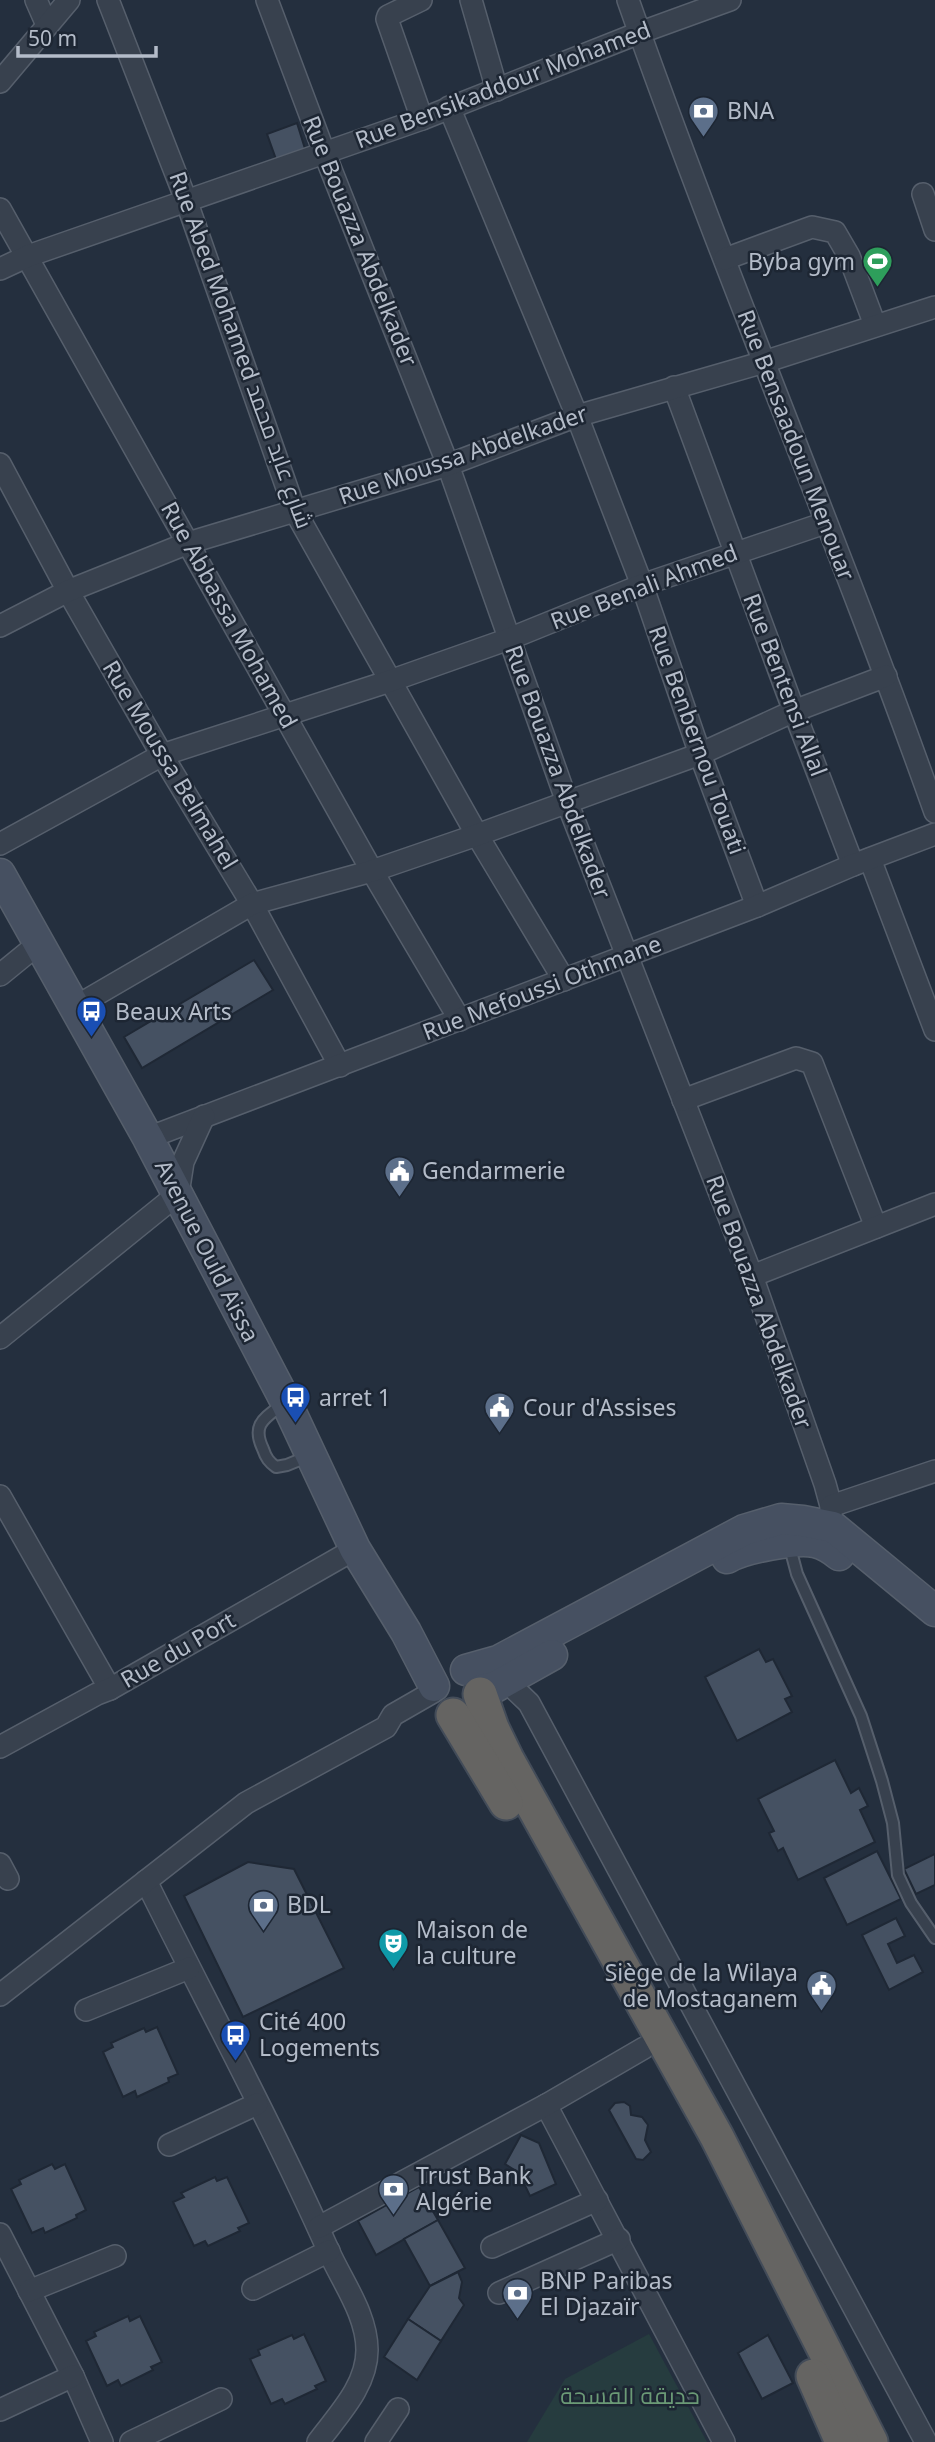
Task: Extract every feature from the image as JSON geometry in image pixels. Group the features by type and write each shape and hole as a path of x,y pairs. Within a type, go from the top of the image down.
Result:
{"highway":[{"path":"460,1689 487,1769 871,2442"},
{"path":"460,1689 492,1728 717,2137 842,2442"},
{"path":"770,2267 862,2442"},
{"path":"770,2267 890,2442"}],"main road":[{"name":"Avenue Ould Aissa","path":"0,874 178,1194 286,1402 355,1549 406,1632 460,1689"},
{"path":"460,1689 732,1555 763,1546 803,1521 831,1527 935,1611"},
{"path":"831,1527 935,1634"},
{"path":"460,1689 498,1661 744,1530 785,1531"}],"street":[{"path":"36,0 47,25"},
{"path":"0,82 69,0"},
{"name":"Rue Abed Mohamed شارع عابد محمد","path":"108,0 186,200 295,511 478,835 564,981"},
{"name":"Rue Bouazza Abdelkader","path":"267,0 448,465 566,802 752,1276 831,1527"},
{"path":"421,0 388,16 387,19 422,119"},
{"path":"471,0 497,90"},
{"name":"Rue Bensaadoun Menouar","path":"628,0 825,523 886,676 935,812"},
{"name":"Rue Bensikaddour Mohamed","path":"0,269 28,256 422,119 730,0"},
{"name":"Rue Benbernou Touati","path":"449,107 577,416 642,585 699,754 757,906"},
{"path":"923,194 935,230"},
{"name":"Rue Abbassa Mohamed","path":"0,209 372,871 460,1020"},
{"path":"725,259 812,228 835,232 849,256 875,325"},
{"name":"Rue Moussa Abdelkader","path":"0,626 68,591 188,542 448,465 577,416 764,362 935,307"},
{"name":"Rue Bentensi Allal","path":"674,387 794,711 935,1030"},
{"name":"Rue Moussa Belmahel","path":"0,464 68,591 162,755 253,904 340,1066"},
{"name":"Rue Benali Ahmed","path":"0,844 162,755 390,681 509,639 642,585 825,523"},
{"path":"75,1007 253,904 372,871 478,835 699,754 794,711 886,676"},
{"name":"Rue Mefoussi Othmane","path":"148,1138 564,981 935,834"},
{"path":"0,975 38,944"},
{"path":"683,1100 796,1058 811,1063 876,1227"},
{"path":"0,1338 178,1194 183,1162 204,1116"},
{"path":"752,1276 935,1204"},
{"path":"831,1527 935,1471"},
{"path":"0,1496 110,1689"},
{"name":"Rue du Port","path":"0,1747 110,1689 355,1549"},
{"path":"0,1995 246,1803 386,1727 393,1715 460,1689 529,1703 926,2442"},
{"path":"146,1881 319,2227 362,2320 367,2350 363,2376 348,2403 318,2442"},
{"path":"86,2010 189,1968"},
{"path":"319,2227 546,2105 644,2048"},
{"path":"169,2145 257,2104"},
{"path":"546,2105 724,2442"},
{"path":"492,2248 597,2200"},
{"path":"0,2234 73,2376 102,2442"},
{"path":"499,2293 619,2239"},
{"path":"253,2289 329,2251"},
{"path":"29,2291 115,2256"},
{"path":"0,2410 73,2376"},
{"path":"131,2442 221,2399"},
{"path":"376,2442 398,2409"}],"lane":[{"path":"286,1402 260,1424 257,1436 268,1461 276,1467 311,1455"},
{"path":"785,1531 797,1574 861,1716 892,1823 898,1875 911,1903 935,1937"}],"green space":[{"name":"حديقة الفسحة","path":"649,2334 707,2442 527,2442 565,2379"}],"building":[{"path":"297,123 306,152 277,162 267,134"},
{"path":"254,960 273,990 142,1068 124,1037"},
{"path":"759,1649 766,1662 773,1659 792,1696 785,1699 792,1712 737,1741 705,1677"},
{"path":"835,1760 851,1793 859,1788 868,1806 860,1810 875,1842 798,1880 783,1848 778,1851 769,1833 774,1831 758,1799"},
{"path":"877,1851 901,1899 847,1925 824,1878"},
{"path":"935,1854 935,1885 916,1894 904,1869"},
{"name":"BDL","path":"248,1862 294,1869 344,1968 243,2017 184,1896"},
{"path":"896,1918 905,1936 888,1944 897,1963 914,1955 923,1972 889,1990 862,1935"},
{"path":"157,2027 178,2074 168,2078 169,2082 137,2097 135,2091 123,2097 103,2052 113,2047 111,2043 144,2028 146,2032"},
{"path":"624,2102 630,2106 631,2115 642,2117 648,2125 645,2140 651,2152 643,2160 636,2159 609,2110 615,2103"},
{"path":"521,2135 539,2143 556,2184 530,2196 519,2173 505,2164"},
{"path":"52,2164 55,2169 65,2164 86,2210 76,2215 77,2218 45,2233 43,2228 32,2233 11,2189 21,2184 19,2180"},
{"path":"215,2177 217,2181 227,2177 249,2223 238,2228 240,2231 208,2246 205,2241 194,2246 173,2202 184,2197 181,2193"},
{"path":"419,2187 438,2220 376,2255 358,2221"},
{"path":"438,2220 465,2268 430,2286 404,2239"},
{"path":"458,2272 462,2282 459,2298 464,2305 441,2341 408,2319 430,2286"},
{"path":"128,2316 130,2321 140,2316 162,2362 151,2367 153,2370 121,2386 118,2380 107,2386 86,2341 96,2336 94,2332"},
{"path":"408,2319 441,2341 417,2380 384,2357"},
{"path":"304,2334 326,2381 315,2386 317,2389 285,2404 282,2399 271,2404 250,2359 260,2355 258,2350 292,2335 294,2339"},
{"path":"768,2335 793,2383 762,2399 738,2353"}],"place":[{"name":"BNA","path":"704,138"},
{"name":"Byba gym","path":"878,289"},
{"name":"Beaux Arts","path":"92,1039"},
{"name":"Gendarmerie","path":"399,1198"},
{"name":"arret 1","path":"296,1425"},
{"name":"Cour d'Assises","path":"500,1435"},
{"name":"BDL","path":"264,1932"},
{"name":"Maison de la culture","path":"393,1970"},
{"name":"Siège de la Wilaya de Mostaganem","path":"821,2013"},
{"name":"Cité 400 Logements","path":"236,2062"},
{"name":"Trust Bank Algérie","path":"393,2216"},
{"name":"BNP Paribas El Djazaïr","path":"517,2321"}]}
